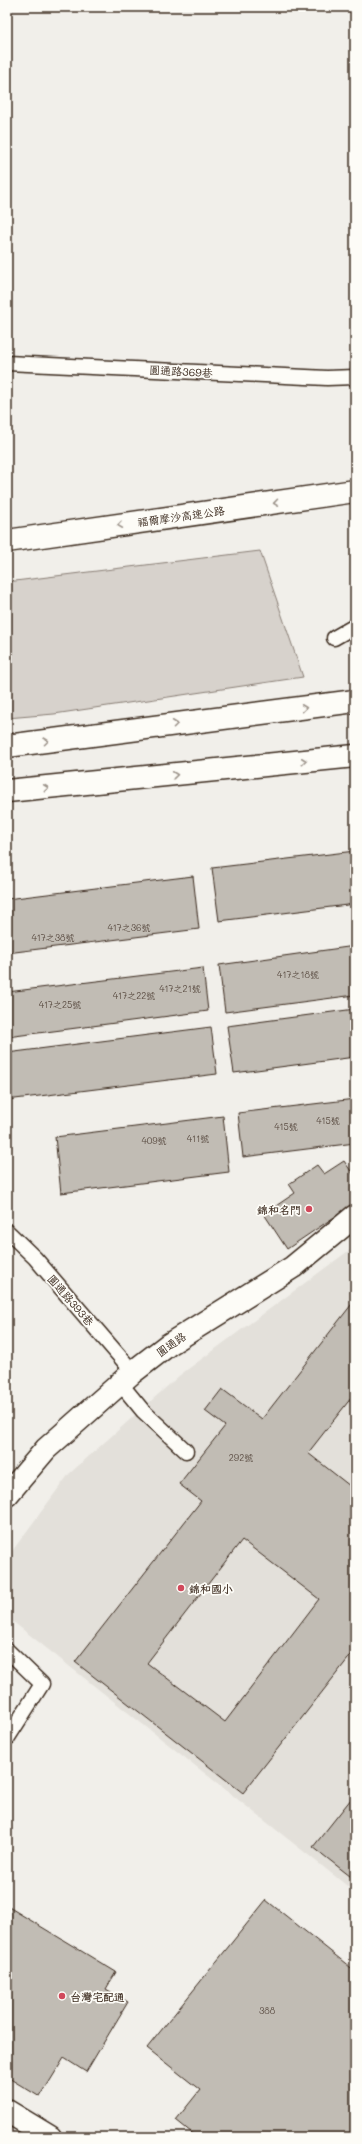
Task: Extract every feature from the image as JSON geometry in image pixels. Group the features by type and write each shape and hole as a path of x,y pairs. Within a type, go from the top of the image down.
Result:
{"main road":[{"path":"315,497 355,486"},
{"name":"福爾摩沙高速公路","path":"7,541 355,491"},
{"path":"7,746 355,701"},
{"path":"7,791 355,756"},
{"name":"圓通路","path":"7,1495 46,1449 127,1378 168,1345 293,1267 355,1216"},
{"path":"7,2111 50,2137"}],"lane":[{"name":"圓通路369巷","path":"7,363 320,377 355,377"},
{"path":"334,638 355,626"},
{"name":"圓通路393巷","path":"7,1231 35,1258 127,1378 143,1411 186,1451"},
{"path":"7,1650 42,1684 7,1738"}],"shaded area":[{"path":"260,551 303,677 54,714 7,718 7,582"},
{"name":"錦和國小","path":"355,1246 355,1892 7,1617 7,1558 69,1474 180,1375"}],"building":[{"path":"355,851 355,904 219,921 212,868"},
{"path":"193,876 199,929 7,953 7,899"},
{"path":"355,946 355,995 225,1012 219,965"},
{"path":"203,968 208,1011 7,1037 7,992"},
{"path":"355,1009 355,1057 234,1073 227,1026"},
{"path":"211,1027 217,1074 7,1100 7,1053"},
{"path":"355,1099 355,1143 243,1157 238,1113"},
{"path":"223,1116 229,1172 61,1193 55,1137"},
{"name":"錦和名門","path":"344,1161 355,1177 355,1203 287,1249 264,1214 295,1193 289,1184 317,1165 324,1174"},
{"path":"355,1300 355,1393 308,1453 355,1490 355,1650 243,1793 75,1662 201,1501 179,1484 225,1426 205,1411 222,1389 262,1419","holes":["242,1540 319,1599 225,1722 147,1663"]},
{"path":"355,1794 355,1880 313,1847"},
{"path":"266,1900 355,1971 355,2137 197,2137 176,2120 200,2090 147,2048"},
{"name":"台灣宅配通","path":"7,1906 116,1972 106,1989 128,2002 86,2072 64,2058 40,2097 7,2077"}],"place":[{"name":"錦和名門","path":"309,1209"},
{"name":"錦和國小","path":"181,1588"},
{"name":"台灣宅配通","path":"62,1996"}]}
